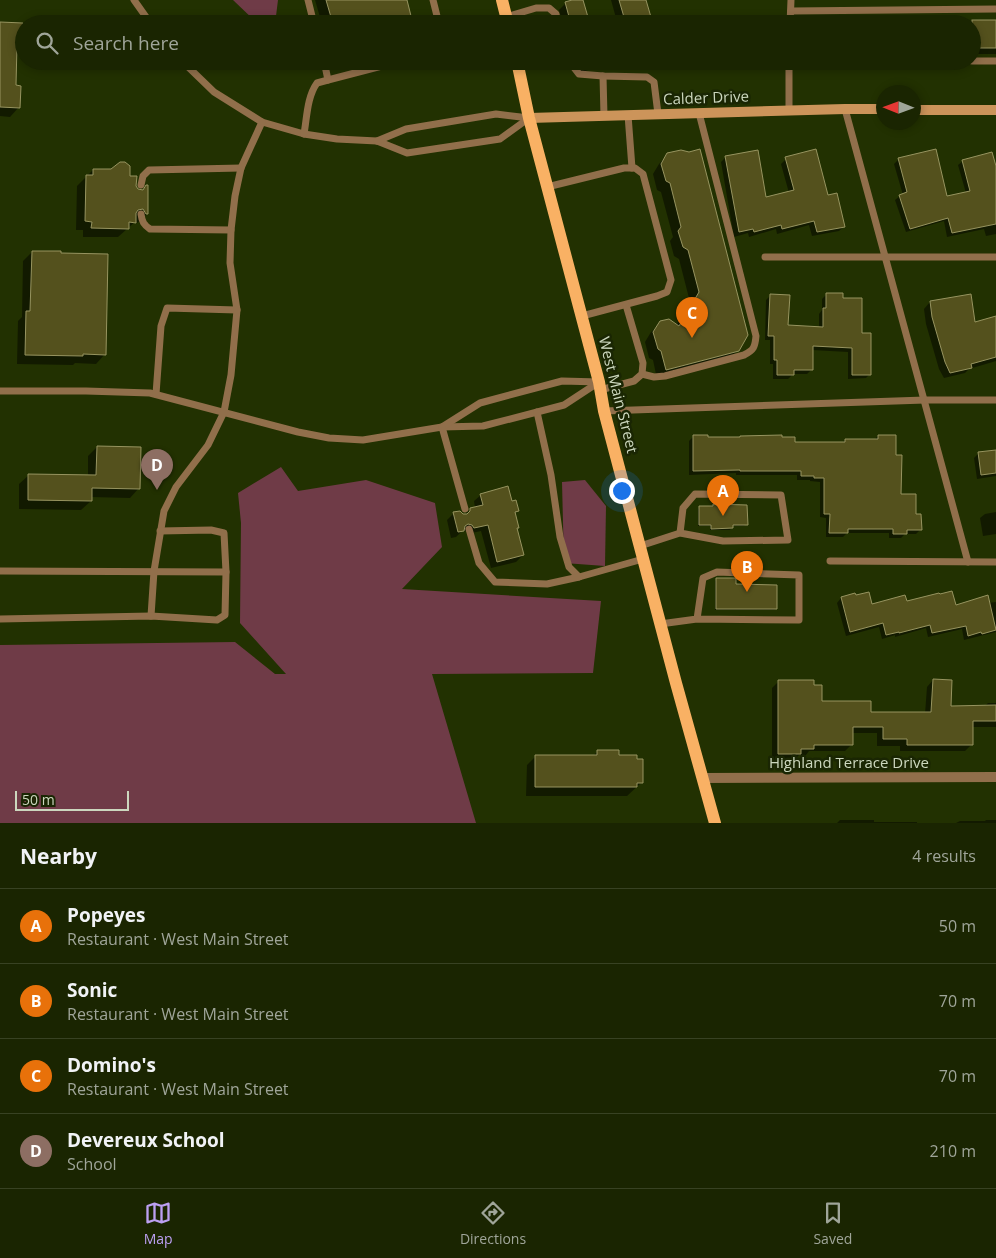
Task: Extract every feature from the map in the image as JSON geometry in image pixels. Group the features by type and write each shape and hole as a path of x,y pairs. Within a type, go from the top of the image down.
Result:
{"main road":[{"path":"502,0 506,15"},
{"name":"West Main Street","path":"518,70 529,118 600,386 604,411 715,823"}],"street":[{"name":"Calder Drive","path":"529,118 845,109 876,110"},
{"path":"921,110 996,110"},
{"name":"Highland Terrace Drive","path":"702,778 996,778"}],"lane":[{"path":"134,0 145,15"},
{"path":"308,0 312,15"},
{"path":"433,0 437,15"},
{"path":"791,15 792,0"},
{"path":"519,15 536,8 549,8 556,15"},
{"path":"791,11 996,9"},
{"path":"981,61 996,61"},
{"path":"191,70 214,92 262,122 304,134 337,139 377,141 407,153 500,139 529,118"},
{"path":"326,70 328,80"},
{"path":"304,134 310,100 317,83 366,70"},
{"path":"576,70 579,74 647,77 654,82 658,114"},
{"path":"789,70 789,111"},
{"path":"602,76 604,116"},
{"path":"845,109 968,562"},
{"path":"642,374 654,377 665,376 744,356 755,346 756,336 699,113"},
{"path":"377,141 406,129 496,114 529,118"},
{"path":"628,115 632,168"},
{"path":"151,616 154,571 164,512 176,487 208,445 224,412 231,375 237,310 230,263 234,196 241,168 262,122"},
{"path":"141,185 143,176 149,170 241,168"},
{"path":"547,187 624,168 635,168 643,174 671,280 667,292 582,316"},
{"path":"141,214 145,226 150,229 231,230"},
{"path":"765,257 996,257"},
{"path":"442,427 480,403 562,382 600,386 634,381 642,374 643,363 626,305"},
{"path":"156,394 162,326 167,308 237,310"},
{"path":"0,391 150,393 298,432 329,438 363,440 442,427 483,426 564,405 600,386"},
{"path":"604,411 925,400 996,400"},
{"path":"537,412 551,475 560,537 569,567 580,577"},
{"path":"442,427 465,509"},
{"path":"640,546 680,533 723,541 788,540 781,495 695,494 683,508 680,533"},
{"path":"469,529 479,563 495,582 547,584 580,577 643,559"},
{"path":"0,619 151,616 217,620 225,615 226,572 224,533 211,530 160,531"},
{"path":"830,561 996,562"},
{"path":"0,571 226,572"},
{"path":"660,624 698,619 799,620 799,576 717,572 703,578 698,619"}],"shaded area":[{"path":"233,0 278,0 276,15 249,15"},
{"path":"281,467 298,491 366,480 435,503 442,547 402,589 601,601 593,673 432,674 476,823 0,823 0,645 235,642 275,674 286,674 240,623 241,523 238,493"},
{"path":"585,480 606,506 605,566 564,563 562,482"}],"building":[{"path":"326,0 407,0 411,15 330,15"},
{"path":"583,0 587,15 569,15 565,2"},
{"path":"619,0 646,0 650,15 623,15"},
{"path":"981,20 996,20 996,48 981,48"},
{"path":"0,22 15,23 15,70 16,85 21,86 20,108 0,107"},
{"path":"700,149 748,335 739,351 666,370 653,332 660,321 669,319 679,326 699,292 688,250 683,247 678,231 681,227 670,183 666,181 661,164 667,153 681,150 689,152"},
{"path":"816,149 828,195 837,193 845,227 817,232 814,221 782,229 781,225 754,232 753,229 739,232 725,156 758,150 766,197 794,190 785,157"},
{"path":"936,149 947,196 970,191 962,160 992,152 996,166 996,224 952,233 948,218 910,229 899,195 907,192 898,158"},
{"path":"120,162 125,162 130,166 130,176 137,176 136,186 138,189 143,190 148,185 148,214 143,209 138,210 136,213 136,223 129,222 129,229 91,228 92,222 85,221 86,175 93,175 93,169 111,169"},
{"path":"32,251 108,254 106,355 25,355 26,311 30,311"},
{"path":"826,293 843,293 843,298 862,298 862,333 871,333 871,375 852,375 852,348 813,346 813,370 794,370 794,375 777,375 777,360 774,360 774,336 768,336 770,294 790,295 788,325 823,327 823,308 826,308"},
{"path":"971,294 975,322 996,316 996,357 971,364 972,368 950,373 932,317 930,301"},
{"path":"693,435 740,437 782,435 782,437 795,437 795,442 845,442 845,439 878,439 878,435 896,435 896,455 902,455 901,494 916,494 916,514 921,514 922,530 907,530 907,534 893,534 893,529 848,529 848,533 829,533 830,514 824,514 824,478 801,476 801,471 693,471"},
{"path":"97,446 141,447 140,489 92,488 92,501 28,500 28,474 96,475"},
{"path":"996,450 996,473 981,475 978,452"},
{"path":"508,486 512,501 516,500 519,511 515,512 524,555 497,562 488,525 474,528 468,524 465,526 464,531 458,532 453,512 460,511 463,514 467,514 470,508 483,505 480,494"},
{"path":"713,504 747,505 748,525 733,525 733,528 711,529 711,525 699,525 699,506 713,506"},
{"path":"716,578 736,578 736,584 777,585 777,609 716,609"},
{"path":"952,591 956,605 988,595 996,630 968,636 966,626 932,633 930,625 886,635 883,623 850,632 841,597 869,592 872,604 905,595 907,601"},
{"path":"933,679 952,680 951,706 996,705 996,721 973,721 973,745 907,745 907,739 883,739 883,727 853,727 853,745 814,745 814,749 801,749 801,754 778,754 778,680 814,680 814,685 822,685 822,701 871,701 871,712 931,712"},
{"path":"597,750 619,750 619,755 637,755 637,759 643,759 643,783 637,783 637,787 535,787 535,755 597,755"}],"place":[{"name":"Domino's","path":"692,338"},
{"name":"Devereux School","path":"157,490"},
{"name":"Popeyes","path":"723,516"},
{"name":"Sonic","path":"747,592"}]}
